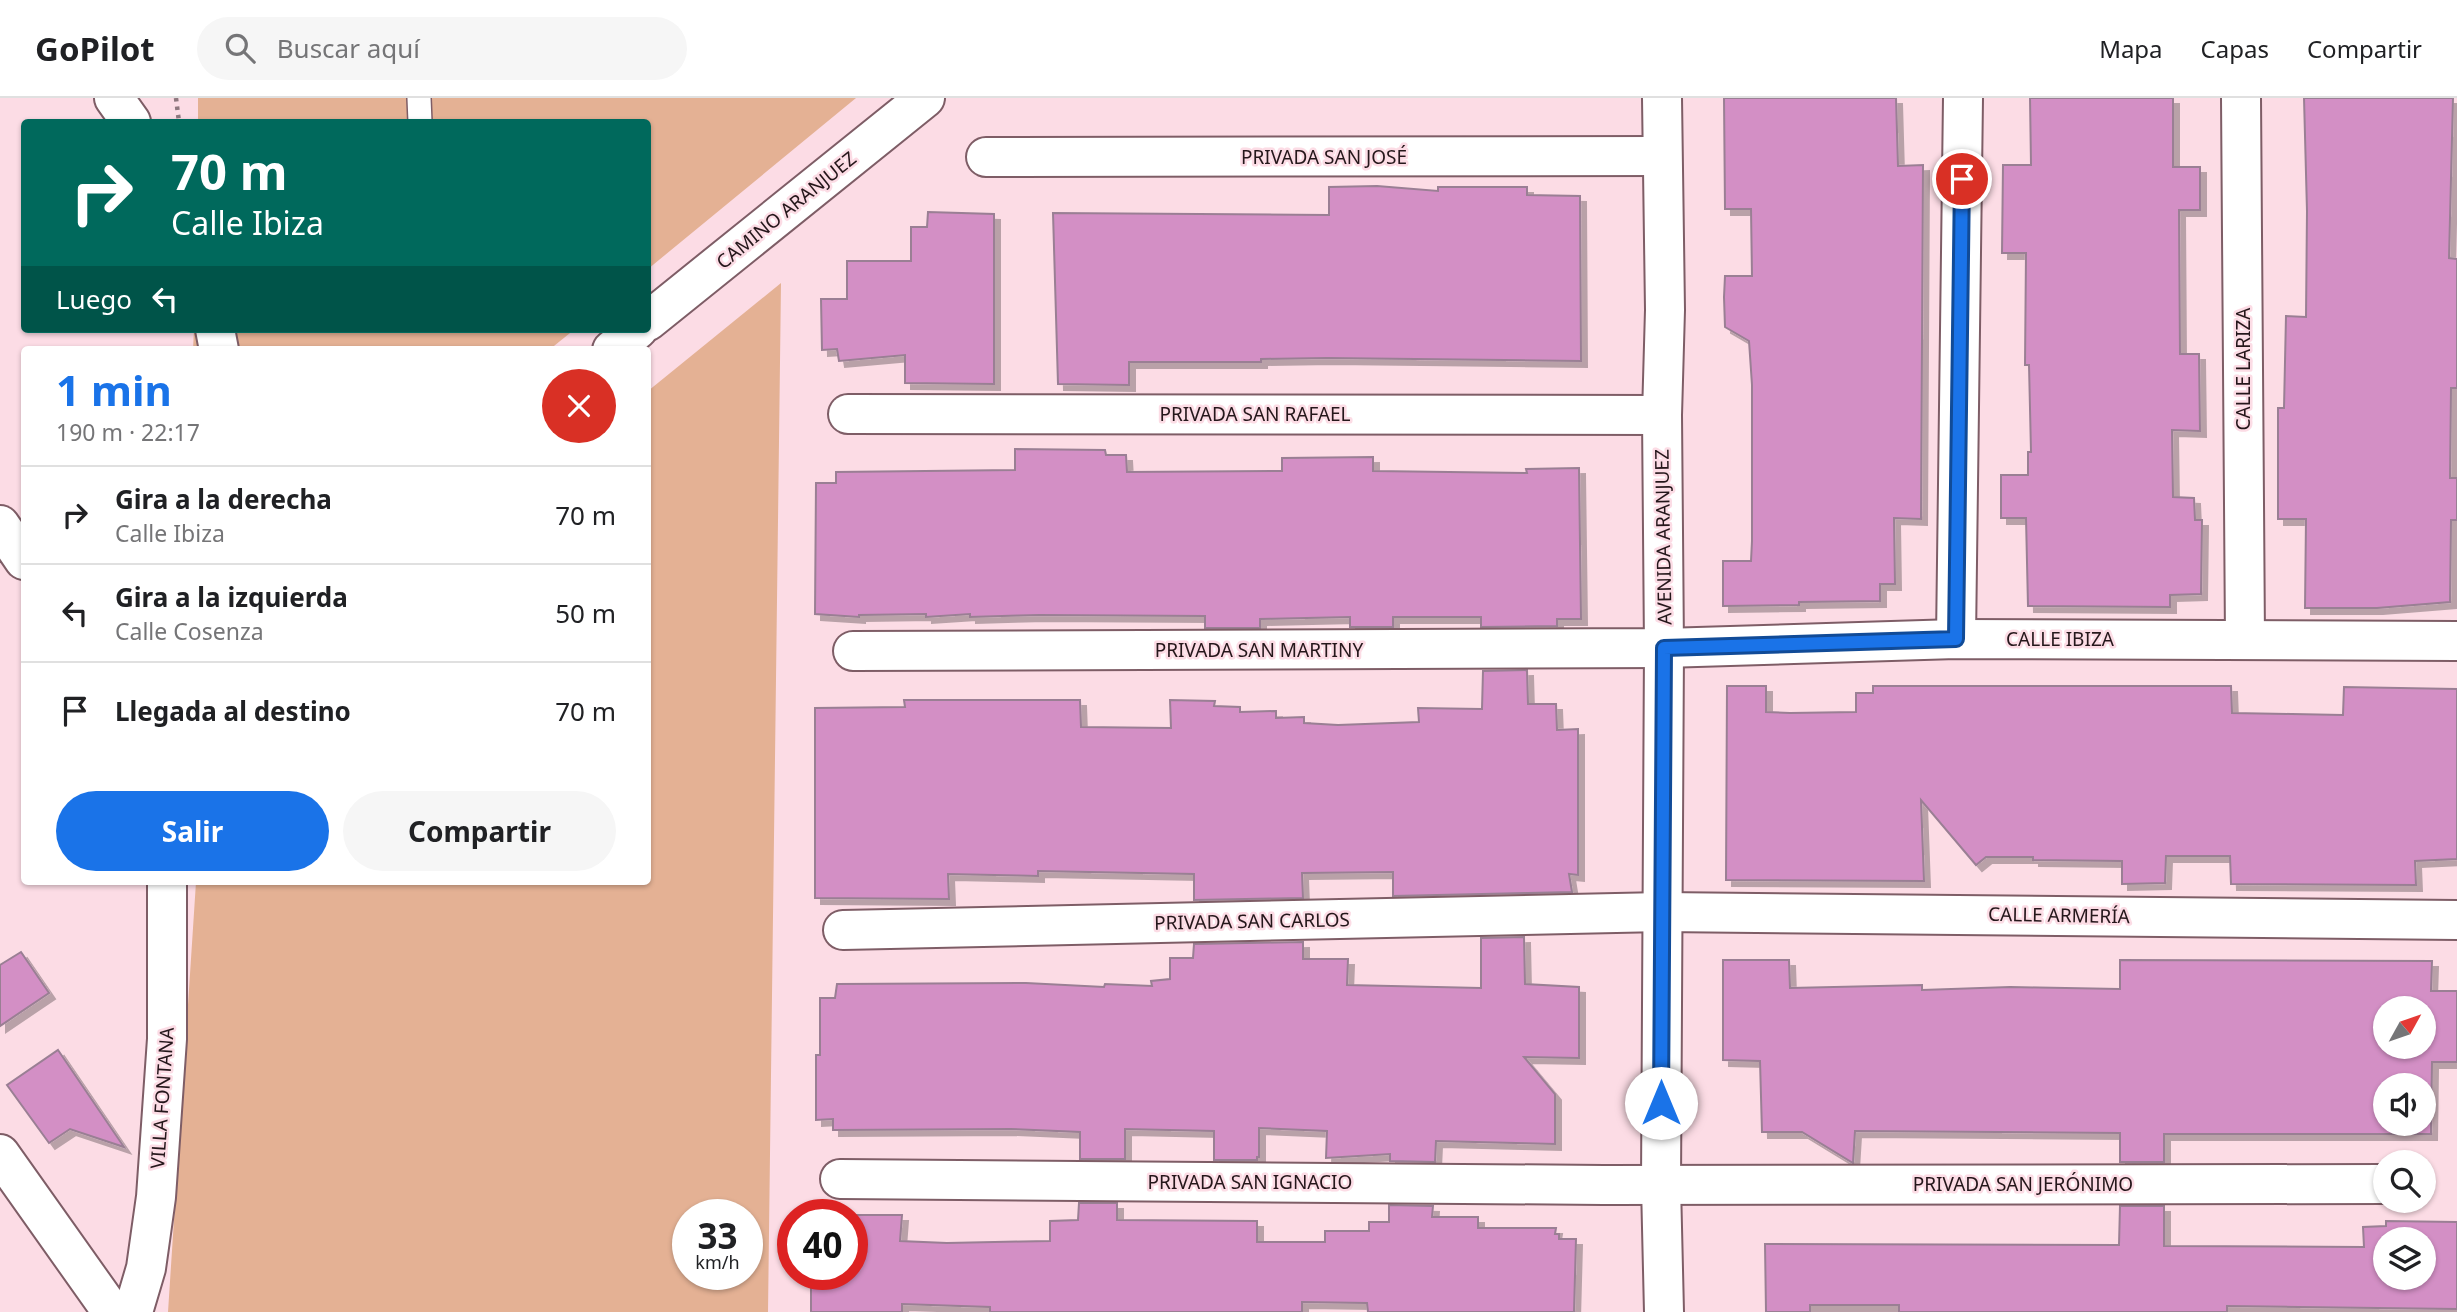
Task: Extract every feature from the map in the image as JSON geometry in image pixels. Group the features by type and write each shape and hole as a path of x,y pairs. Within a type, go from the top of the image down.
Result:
{"street":[{"path":"114,98 129,119"},
{"name":"CAMINO ARANJUEZ","path":"651,319 925,98"},
{"name":"AVENIDA ARANJUEZ","path":"1662,98 1665,310 1662,415 1664,648 1661,1185 1664,1312"},
{"path":"1956,639 1963,98"},
{"name":"CALLE LARIZA","path":"2242,98 2245,639"},
{"name":"PRIVADA SAN JOSÉ","path":"986,157 1662,156"},
{"path":"617,346 633,333"},
{"name":"PRIVADA SAN RAFAEL","path":"848,414 1662,415"},
{"path":"0,524 21,556"},
{"name":"CALLE IBIZA","path":"1664,648 1956,639 2457,640"},
{"name":"PRIVADA SAN MARTINY","path":"853,651 1664,648"},
{"name":"VILLA FONTANA","path":"133,1312 146,1268 157,1184 167,1039 167,885"},
{"name":"CALLE ARMERÍA","path":"1661,912 2457,920"},
{"name":"PRIVADA SAN CARLOS","path":"843,930 1661,912"},
{"path":"0,1154 112,1312"},
{"name":"PRIVADA SAN IGNACIO","path":"840,1179 1661,1185"},
{"name":"PRIVADA SAN JERÓNIMO","path":"1661,1185 2373,1184"}],"lane":[{"path":"419,98 420,119"}],"path":[{"path":"176,98 178,119"}],"shaded area":[{"path":"198,98 856,98 651,267 651,119 198,119"},
{"path":"781,283 768,1312 168,1312 196,885 651,885 651,389"},
{"path":"194,333 570,333 554,346 193,346"}],"building":[{"path":"1724,98 1896,98 1898,166 1923,165 1921,519 1894,518 1895,584 1880,584 1880,601 1723,606 1723,561 1751,561 1752,541 1752,385 1749,341 1725,327 1724,297 1725,276 1752,276 1751,209 1725,209"},
{"path":"2030,98 2173,98 2173,167 2200,167 2200,210 2179,210 2180,354 2199,354 2200,431 2172,430 2173,497 2194,498 2195,520 2202,520 2201,594 2170,595 2170,607 2028,606 2026,518 2001,518 2001,475 2028,475 2028,452 2031,452 2029,365 2025,365 2026,253 2002,253 2003,165 2031,165"},
{"path":"2304,98 2453,98 2449,258 2457,259 2457,388 2451,388 2450,478 2457,478 2457,520 2451,520 2450,602 2377,608 2305,608 2306,519 2278,519 2278,408 2284,408 2286,316 2306,317"},
{"path":"1377,186 1438,191 1438,187 1527,187 1527,195 1580,196 1581,361 1327,358 1261,359 1261,362 1129,362 1129,385 1058,384 1053,213 1329,215 1329,187"},
{"path":"928,212 994,214 994,384 905,383 905,355 839,361 837,349 822,350 821,299 847,299 847,261 911,261 911,227 927,227"},
{"path":"1015,449 1105,450 1106,455 1126,455 1127,472 1282,471 1282,458 1373,457 1373,471 1527,473 1526,469 1579,468 1581,619 1557,619 1557,626 1481,627 1481,617 1393,617 1393,627 1350,627 1350,617 1260,619 1260,628 1205,628 1205,616 970,617 970,614 926,617 926,614 859,617 815,614 816,483 836,483 836,472 1015,470"},
{"path":"1527,670 1528,704 1556,704 1557,730 1578,729 1578,875 1569,874 1572,892 1393,896 1393,872 1302,873 1303,898 1194,900 1194,874 1038,871 1038,876 948,874 949,899 815,898 815,708 905,707 904,700 1080,700 1081,727 1171,728 1170,700 1215,701 1214,706 1240,707 1240,712 1276,711 1276,718 1304,717 1304,723 1338,725 1419,722 1418,708 1482,709 1483,671"},
{"path":"1727,686 1766,686 1766,712 1790,713 1856,712 1856,693 1873,693 1873,686 2231,686 2232,713 2343,715 2344,687 2457,689 2457,859 2415,861 2416,885 2231,884 2230,856 2166,856 2165,883 2122,884 2122,861 1986,857 1976,865 1921,800 1924,881 1726,880"},
{"path":"1524,937 1525,984 1579,987 1579,1058 1524,1057 1555,1094 1555,1144 1436,1141 1435,1162 1390,1161 1390,1154 1326,1158 1327,1131 1259,1128 1257,1160 1214,1160 1214,1131 1125,1129 1125,1159 1080,1159 1080,1132 1011,1129 833,1130 833,1119 816,1120 816,1055 820,1055 820,998 835,998 837,984 1026,983 1104,987 1105,984 1152,986 1151,981 1170,979 1170,958 1193,958 1194,944 1303,942 1303,959 1348,959 1347,985 1481,988 1481,938"},
{"path":"21,952 49,993 0,1026 0,965"},
{"path":"1723,960 1789,960 1790,988 1922,985 1922,990 2010,987 2120,989 2120,960 2432,961 2431,991 2457,991 2457,1062 2432,1062 2432,1073 2373,1073 2373,1134 2164,1134 2164,1162 2120,1162 2120,1133 1855,1131 1853,1163 1802,1132 1762,1132 1760,1061 1723,1060"},
{"path":"58,1050 124,1147 70,1129 49,1143 7,1085"},
{"path":"1079,1203 1117,1203 1117,1220 1257,1221 1257,1242 1325,1242 1325,1231 1369,1231 1369,1222 1389,1222 1389,1205 1433,1206 1432,1217 1478,1217 1478,1228 1556,1228 1555,1234 1559,1234 1559,1239 1576,1239 1574,1312 1368,1312 1367,1303 1302,1302 1302,1312 990,1312 990,1307 902,1304 902,1312 811,1312 811,1290 868,1290 868,1215 902,1215 900,1241 947,1243 1050,1241 1050,1221 1078,1220"},
{"path":"2120,1206 2164,1206 2164,1246 2364,1247 2363,1227 2386,1226 2386,1221 2457,1222 2457,1309 2227,1306 2227,1312 1899,1312 1899,1305 1810,1305 1810,1312 1766,1312 1765,1244 2119,1245"}],"route":[{"path":"1661,1103 1664,648 1956,639 1962,179"}]}
